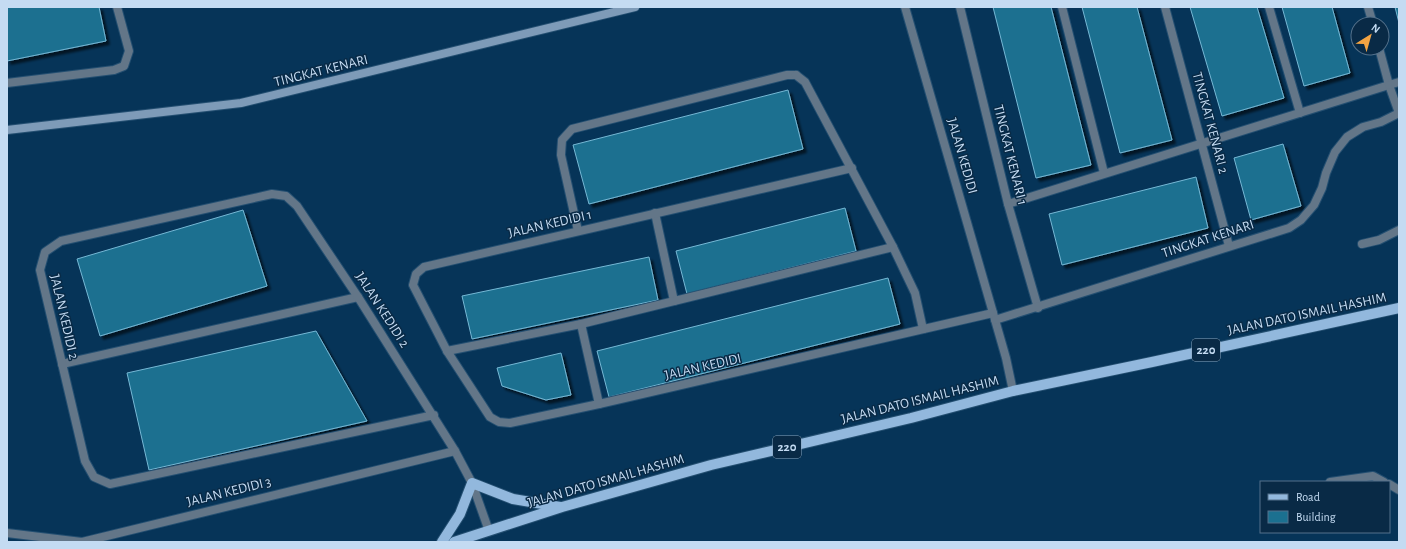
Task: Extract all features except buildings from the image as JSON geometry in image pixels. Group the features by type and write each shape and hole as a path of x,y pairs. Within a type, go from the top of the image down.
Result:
{"main road":[{"name":"JALAN DATO ISMAIL HASHIM","path":"454,542 562,507 711,465 911,418 1013,391 1399,308"},
{"path":"442,542 460,514 472,483 513,499 562,507"}],"street":[{"path":"7,83 114,70 124,66 129,51 117,7"},
{"name":"TINGKAT KENARI","path":"7,130 241,103 635,7"},
{"name":"JALAN KEDIDI","path":"905,7 1006,358 1013,391"},
{"name":"TINGKAT KENARI 1","path":"960,7 1008,204 1038,308"},
{"path":"1062,7 1104,173"},
{"name":"TINGKAT KENARI 2","path":"1165,7 1229,246"},
{"path":"1269,7 1300,113"},
{"path":"1381,56 1399,113"},
{"path":"578,231 561,155 562,140 572,128 787,75 796,75 805,82 894,247 915,293 923,329"},
{"path":"1008,204 1399,82"},
{"name":"TINGKAT KENARI","path":"994,317 1038,308 1288,228 1301,220 1314,205 1335,152 1347,137 1363,127 1380,122 1399,113"},
{"name":"JALAN KEDIDI 1","path":"490,417 447,351 413,285 416,274 424,267 852,168"},
{"name":"JALAN KEDIDI 2","path":"434,415 110,484 94,477 85,461 40,270 45,252 61,241 272,194 286,196 296,206 358,297 434,415 472,483 489,531"},
{"path":"656,213 674,301"},
{"path":"1362,244 1379,240 1399,230"},
{"path":"447,351 581,324 894,247"},
{"path":"62,364 358,297"},
{"name":"JALAN KEDIDI","path":"490,417 499,422 510,423 599,404 923,329 994,317"},
{"path":"581,324 599,404"},
{"name":"JALAN KEDIDI 3","path":"7,533 82,542 455,451"},
{"path":"1337,481 1373,476 1382,481"},
{"path":"1390,485 1399,490"}]}
